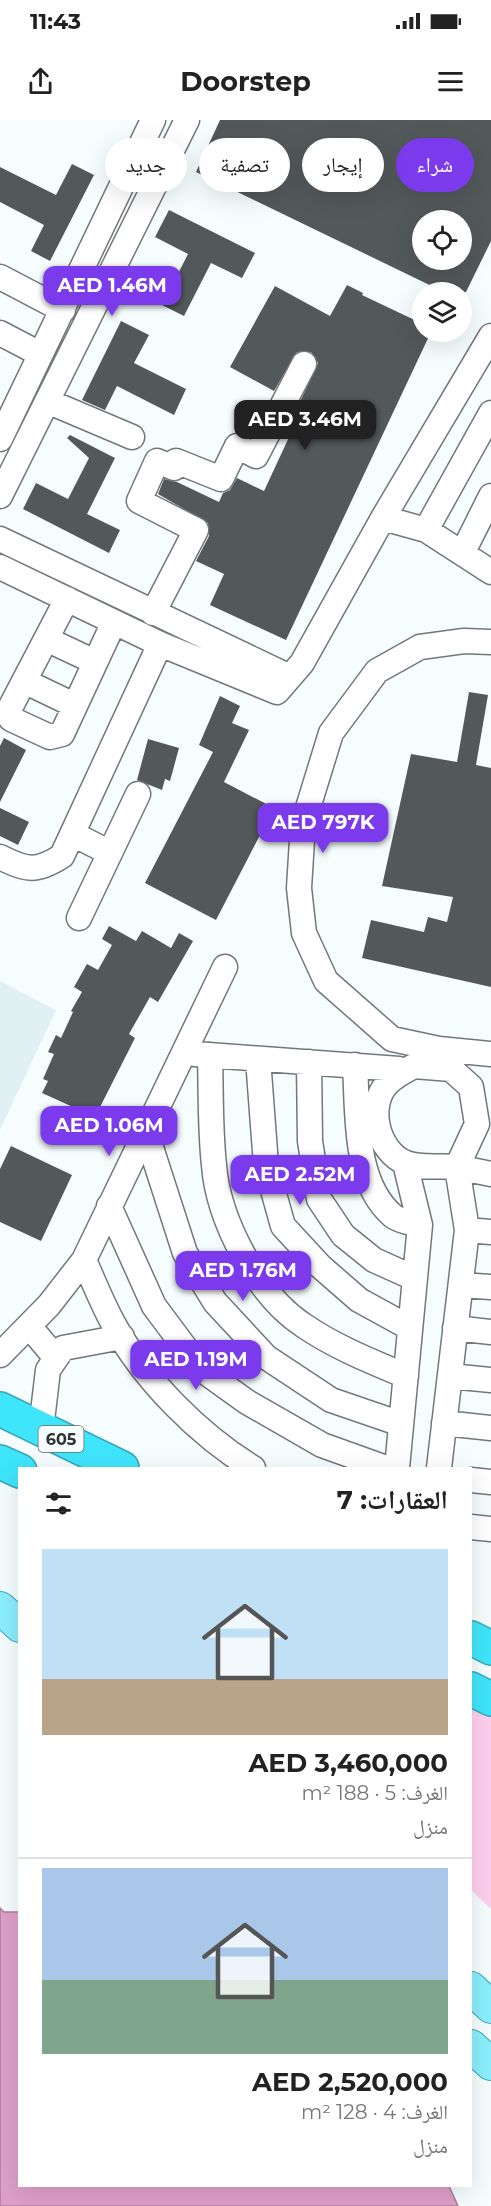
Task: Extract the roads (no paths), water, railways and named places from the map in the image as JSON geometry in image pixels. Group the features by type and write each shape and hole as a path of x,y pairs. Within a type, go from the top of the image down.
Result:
{"highway":[{"name":"605","path":"0,1409 118,1467"},
{"name":"605","path":"0,1462 18,1469"},
{"path":"472,1638 491,1648"},
{"path":"472,1691 491,1699"}],"main road":[{"path":"0,1608 18,1624"},
{"path":"472,1989 491,2007"},
{"path":"472,2047 491,2064"}],"street":[{"path":"0,439 153,120"},
{"path":"0,496 187,120"},
{"path":"0,277 63,310"},
{"path":"0,333 40,354"},
{"path":"284,685 302,663 383,518 491,336"},
{"path":"153,613 196,530 139,501 157,461 174,468 176,461 221,479 237,446 256,456 304,364"},
{"path":"47,401 132,437"},
{"path":"426,530 491,413"},
{"path":"463,552 491,496"},
{"path":"383,518 426,530 491,572"},
{"path":"0,539 153,613 284,685"},
{"path":"0,567 160,644 284,685"},
{"path":"67,599 9,708 11,719 50,737 62,734 114,622"},
{"path":"46,639 95,663"},
{"path":"491,642 464,641 420,647 377,671 331,733 303,824 299,888 304,933 326,981 392,1039 439,1049 491,1054"},
{"path":"0,857 19,867 43,868 62,856 160,644"},
{"path":"24,681 75,705"},
{"path":"79,918 138,794"},
{"path":"73,834 110,853"},
{"path":"0,1355 29,1326 84,1260 181,1053 225,967"},
{"path":"392,1039 393,1076 376,1104 376,1122 387,1149 405,1162 426,1168 457,1167 491,1174"},
{"path":"181,1053 355,1065 393,1076 414,1066 451,1069 471,1087 484,1125"},
{"path":"210,1055 214,1167 229,1227 264,1288 301,1324 353,1354 405,1376"},
{"path":"258,1059 266,1165 283,1226 320,1266 359,1300 410,1328"},
{"path":"439,1467 467,1230 457,1167 484,1125 479,1083 486,1061 491,1059"},
{"path":"309,1062 310,1141 320,1199 343,1235 374,1260 414,1278"},
{"path":"355,1065 363,1159 374,1192 394,1217 420,1225"},
{"path":"145,1129 185,1252 215,1302 266,1357 331,1400 401,1424"},
{"path":"397,1467 420,1225 405,1162"},
{"path":"109,1206 154,1306 201,1369 247,1402 322,1444 383,1467"},
{"path":"467,1230 491,1232"},
{"path":"84,1260 113,1323 152,1382 227,1453 251,1467"},
{"path":"460,1285 491,1287"},
{"path":"29,1326 56,1358"},
{"path":"455,1328 491,1332"},
{"path":"41,1429 48,1370 63,1348 122,1337"},
{"path":"450,1376 491,1380"},
{"path":"444,1423 491,1428"},
{"path":"472,1480 491,1482"},
{"path":"472,1527 491,1529"}]}
